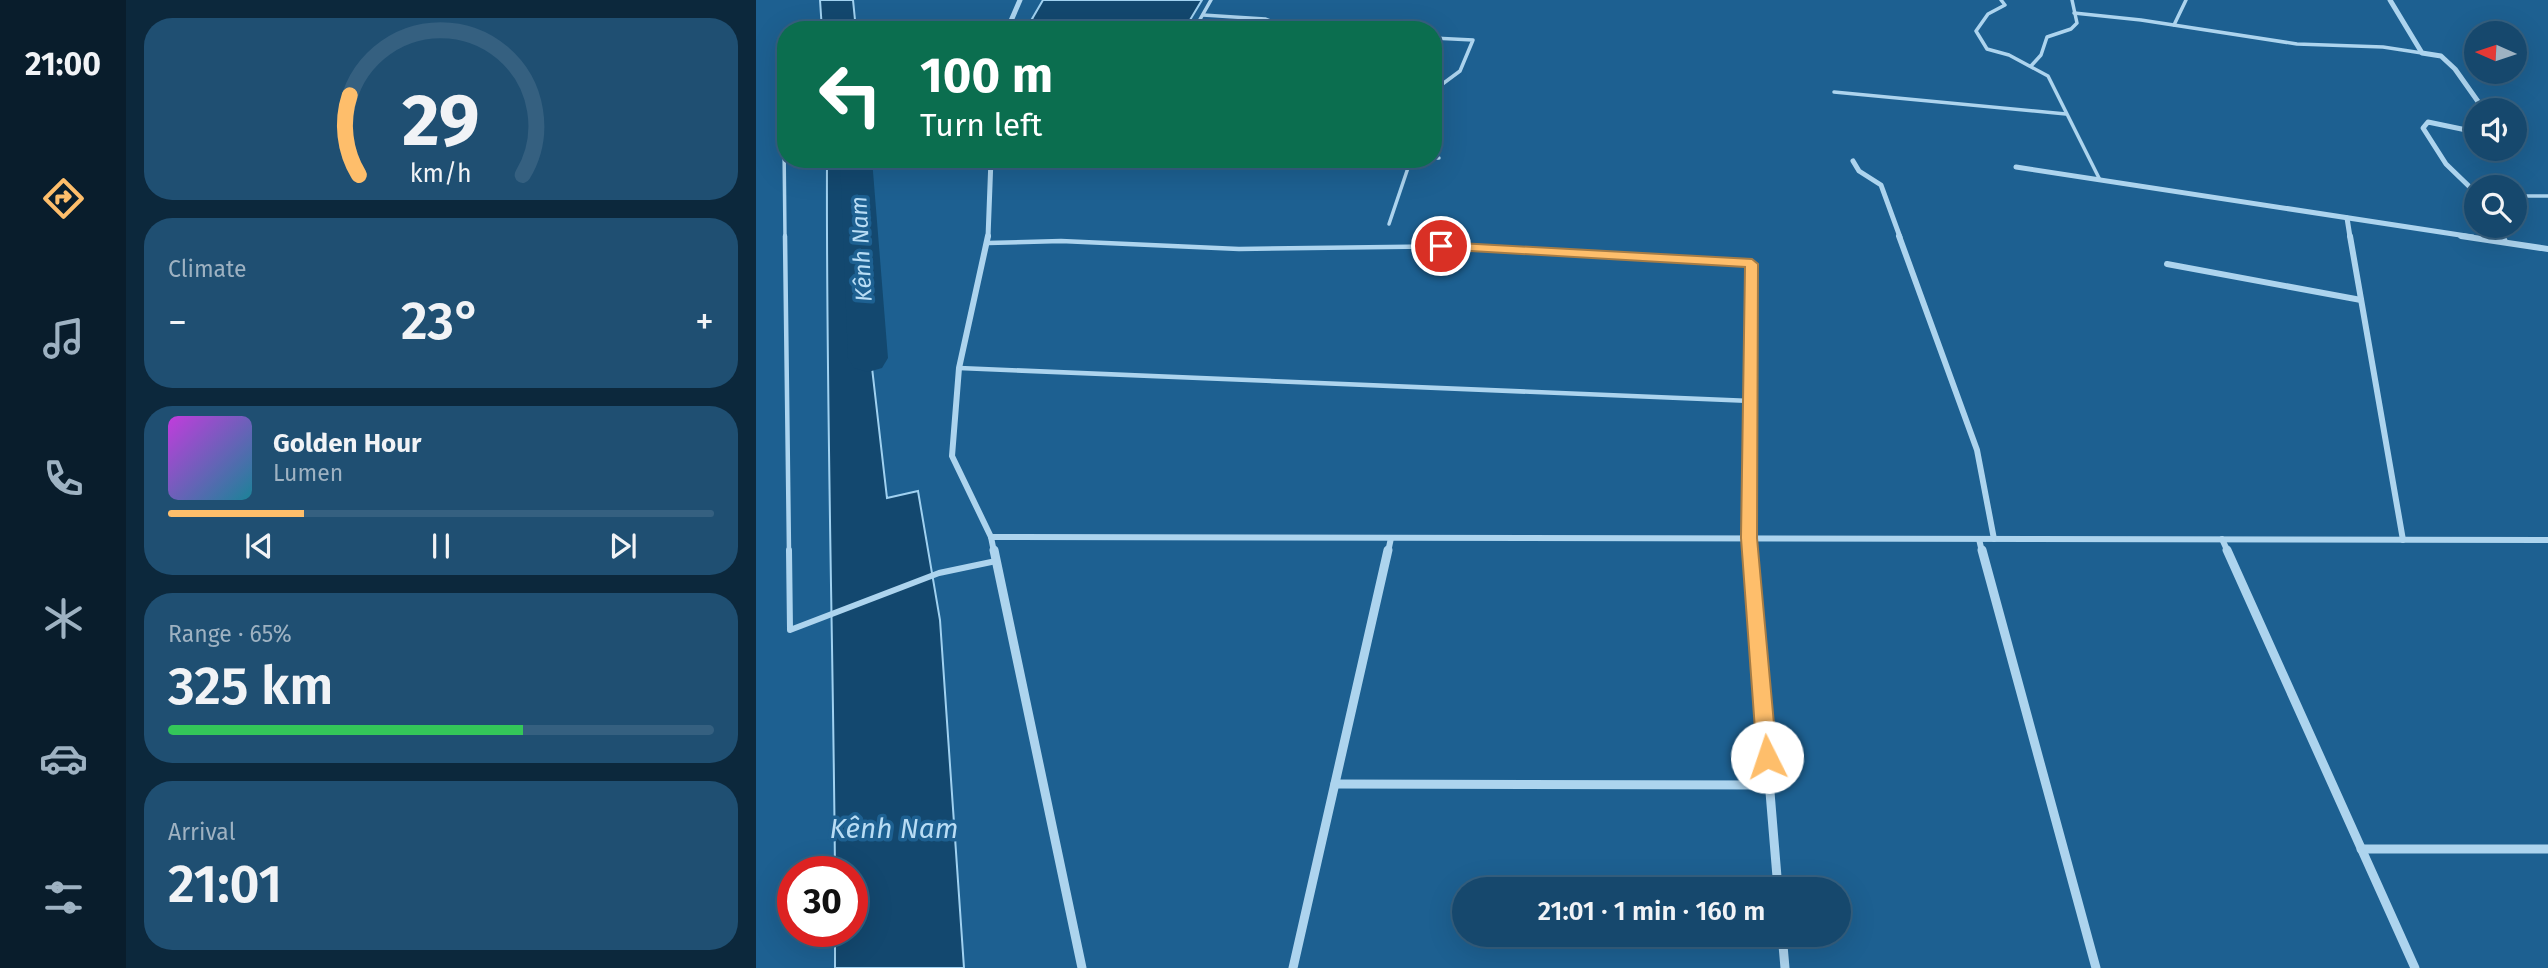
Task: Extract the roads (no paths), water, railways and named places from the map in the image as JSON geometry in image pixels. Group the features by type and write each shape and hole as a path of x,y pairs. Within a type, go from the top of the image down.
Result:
{"street":[{"path":"1011,21 1020,0"},
{"path":"2390,0 2422,53 2441,56 2455,69 2476,98"},
{"path":"2464,130 2428,122 2423,128 2430,142 2464,182"},
{"path":"1853,161 1859,172 1881,185 1977,450 1994,539"},
{"path":"2016,167 2548,249"},
{"path":"990,168 988,243 958,368 952,456 991,537 1082,968"},
{"path":"2347,218 2403,540"},
{"path":"2167,264 2361,300"},
{"path":"991,537 2548,540"},
{"path":"1293,968 1391,538"},
{"path":"1749,538 1777,877"},
{"path":"1979,539 2096,968"},
{"path":"2222,539 2415,968"},
{"path":"1335,784 1769,785"},
{"path":"2361,849 2548,849"},
{"path":"1783,947 1784,968"}],"lane":[{"path":"1199,21 1211,0"},
{"path":"2001,0 2006,5 1992,9 1984,18 1976,31 1979,39 1987,49 2031,66 2048,76 2100,180"},
{"path":"2031,66 2041,55 2047,37 2071,29 2077,23 2072,0"},
{"path":"2174,25 2186,0"},
{"path":"2074,13 2297,44 2364,46 2422,53"},
{"path":"1203,15 1270,21"},
{"path":"1442,38 1473,40 1460,71 1442,84"},
{"path":"1834,92 2066,114"},
{"path":"784,168 790,630 939,573 996,561"},
{"path":"1389,224 1407,168"},
{"path":"2527,196 2548,196"},
{"path":"2504,238 2506,242"},
{"path":"988,243 1061,241 1239,248 1466,246 1752,264 1749,538"},
{"path":"958,368 1751,401"}],"water":[{"path":"820,0 853,0 855,21 821,21"},
{"path":"1043,0 1202,0 1189,21 1032,19"},
{"name":"Kênh Nam","path":"827,168 867,168 861,272 887,498 918,491 940,620 964,968 835,968 835,947 868,947 868,856 835,856"}],"waterway":[{"name":"Kênh Nam","path":"857,168 868,358"}]}
